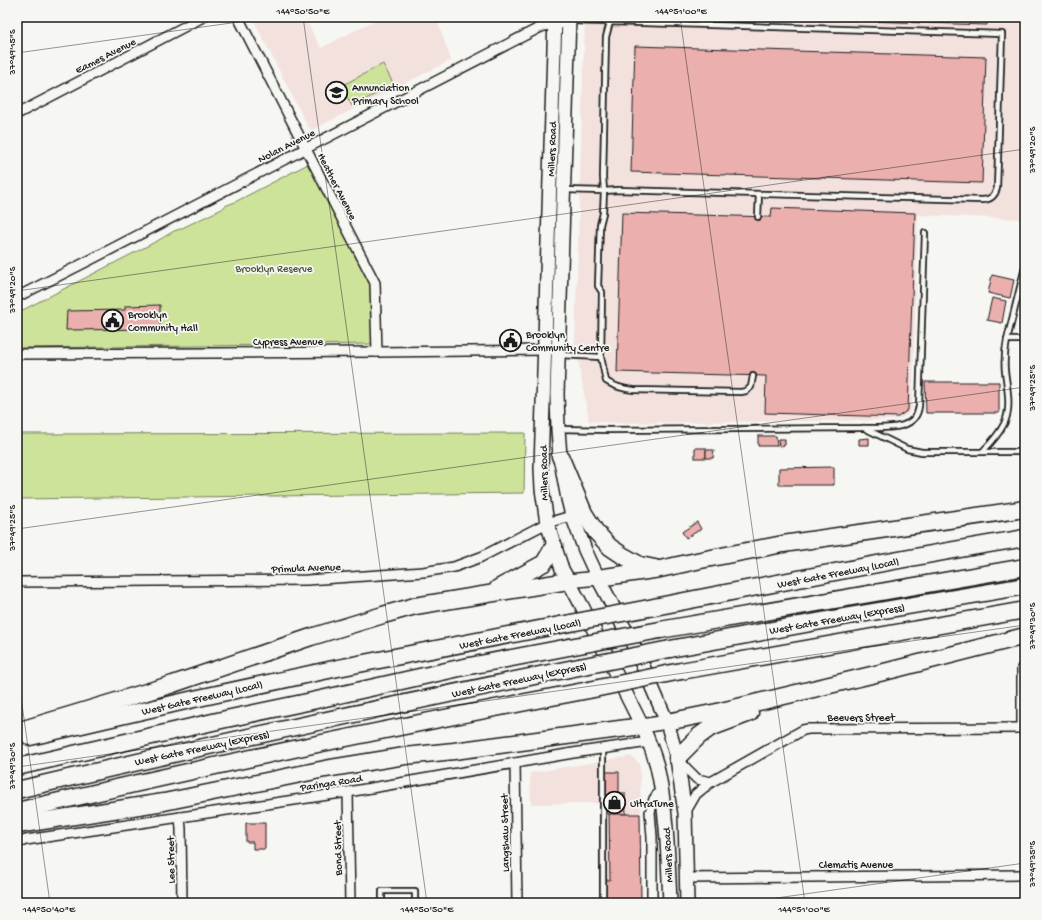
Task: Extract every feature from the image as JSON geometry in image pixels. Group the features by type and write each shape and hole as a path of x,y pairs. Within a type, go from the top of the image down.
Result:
{"highway":[{"path":"560,456 578,514 610,547 640,565 660,569"},
{"path":"598,578 660,569 783,544 1025,509"},
{"name":"West Gate Freeway (Local)","path":"17,740 307,674 812,576 1025,538"},
{"path":"486,594 544,563 554,546"},
{"name":"West Gate Freeway (Express)","path":"17,767 226,719 464,667 660,630 1025,567"},
{"path":"17,731 173,684 311,637 415,606 568,581"},
{"name":"West Gate Freeway (Express)","path":"17,790 158,757 579,667 849,616 1025,586"},
{"path":"17,811 279,751 491,708 681,671 1025,610"},
{"path":"667,722 888,671 1025,636"},
{"path":"677,758 699,736 710,728 748,714 888,671"},
{"path":"17,825 164,802 325,770 398,758 642,726"}],"main road":[{"name":"Millers Road","path":"555,21 541,468 542,489 547,523 562,569 582,606 649,742 656,766 665,814 670,903"},
{"name":"Millers Road","path":"560,456 557,394 569,21"},
{"name":"Millers Road","path":"578,514 585,550 636,650 667,722 677,758 685,813 687,903"},
{"path":"568,581 598,578"},
{"path":"642,726 667,722"}],"street":[{"name":"Eames Avenue","path":"17,114 203,17"},
{"name":"Heather Avenue","path":"238,17 375,283 377,352"},
{"name":"Nolan Avenue","path":"17,297 539,28 555,21 569,21"},
{"name":"Cypress Avenue","path":"17,354 545,350 558,353"},
{"name":"Primula Avenue","path":"17,582 307,580 423,572 454,567 481,557 547,523 578,514"},
{"path":"1022,668 1024,728"},
{"name":"Beevers Street","path":"685,813 696,794 711,782 803,730 1024,728"},
{"name":"Paringa Road","path":"17,843 26,840 348,792 603,748 649,742"},
{"path":"677,758 697,779 711,782"},
{"name":"Langshaw Street","path":"515,763 517,903"},
{"path":"652,903 652,837 650,812 654,799 661,789"},
{"name":"Bond Street","path":"348,792 350,903"},
{"name":"Lee Street","path":"180,817 182,828 182,903"},
{"name":"Clematis Avenue","path":"687,878 1025,875"}],"lane":[{"path":"610,20 606,37 602,177 604,191 603,213 600,226 598,286 602,292 601,357 606,380 616,387 624,389 741,392 751,387 753,376"},
{"path":"564,190 989,199 996,193 997,188 1002,34 610,20 569,21"},
{"path":"758,217 759,194"},
{"path":"558,429 862,428 895,427 906,425 913,420 918,411 925,233"},
{"path":"983,451 996,437 1007,417 1008,399 1004,356 1025,267"},
{"path":"1007,340 1025,340"},
{"path":"558,353 601,357"},
{"path":"862,428 907,449 922,452 1025,452"},
{"path":"603,748 603,903"},
{"path":"382,903 382,891 415,892 415,903"}],"shaded area":[{"name":"Annunciation Primary School","path":"252,17 304,17 321,48 381,17 436,17 451,60 312,130 308,127"},
{"path":"585,17 1025,17 1025,219 918,215 912,409 905,416 898,419 889,420 619,423 589,421 575,343"},
{"path":"631,756 640,764 642,903 602,903 601,803 531,804 530,773"}],"green space":[{"path":"383,64 394,85 352,106 341,86"},
{"name":"Brooklyn Reserve","path":"308,164 371,286 376,344 17,348 17,313 174,231 222,209 225,206"},
{"path":"525,433 524,493 17,499 17,434"}],"building":[{"path":"744,17 987,17 987,25"},
{"path":"635,46 986,57 982,183 631,172"},
{"path":"772,208 915,213 908,410 898,417 765,413 766,376 617,372 622,213 771,217"},
{"path":"992,275 1014,280 1010,298 988,293"},
{"path":"992,298 1006,301 1002,323 987,320"},
{"name":"Brooklyn Community Hall","path":"160,305 160,329 66,330 67,311 125,310 125,306"},
{"path":"1024,376 1025,410 1024,399 1020,394 1024,392"},
{"path":"925,382 999,382 999,413 926,413"},
{"path":"758,436 776,436 777,446 758,446"},
{"path":"869,438 869,445 859,445 859,439"},
{"path":"778,439 785,439 785,445 779,446"},
{"path":"695,448 706,448 706,458 695,458"},
{"path":"706,450 714,450 713,458 706,458"},
{"path":"834,467 834,485 779,485 779,468"},
{"path":"697,522 701,529 686,538 682,532"},
{"name":"UltraTune","path":"604,772 619,772 619,793 625,793 626,814 604,814"},
{"path":"609,814 640,814 641,903 608,903 608,898 605,898 605,880 610,880"},
{"path":"246,823 265,823 265,849 253,849 253,842 246,842"}],"place":[{"name":"Annunciation Primary School","path":"337,93"},
{"name":"Brooklyn Community Hall","path":"113,320"},
{"name":"Brooklyn Community Centre","path":"511,340"},
{"name":"UltraTune","path":"615,803"}]}
